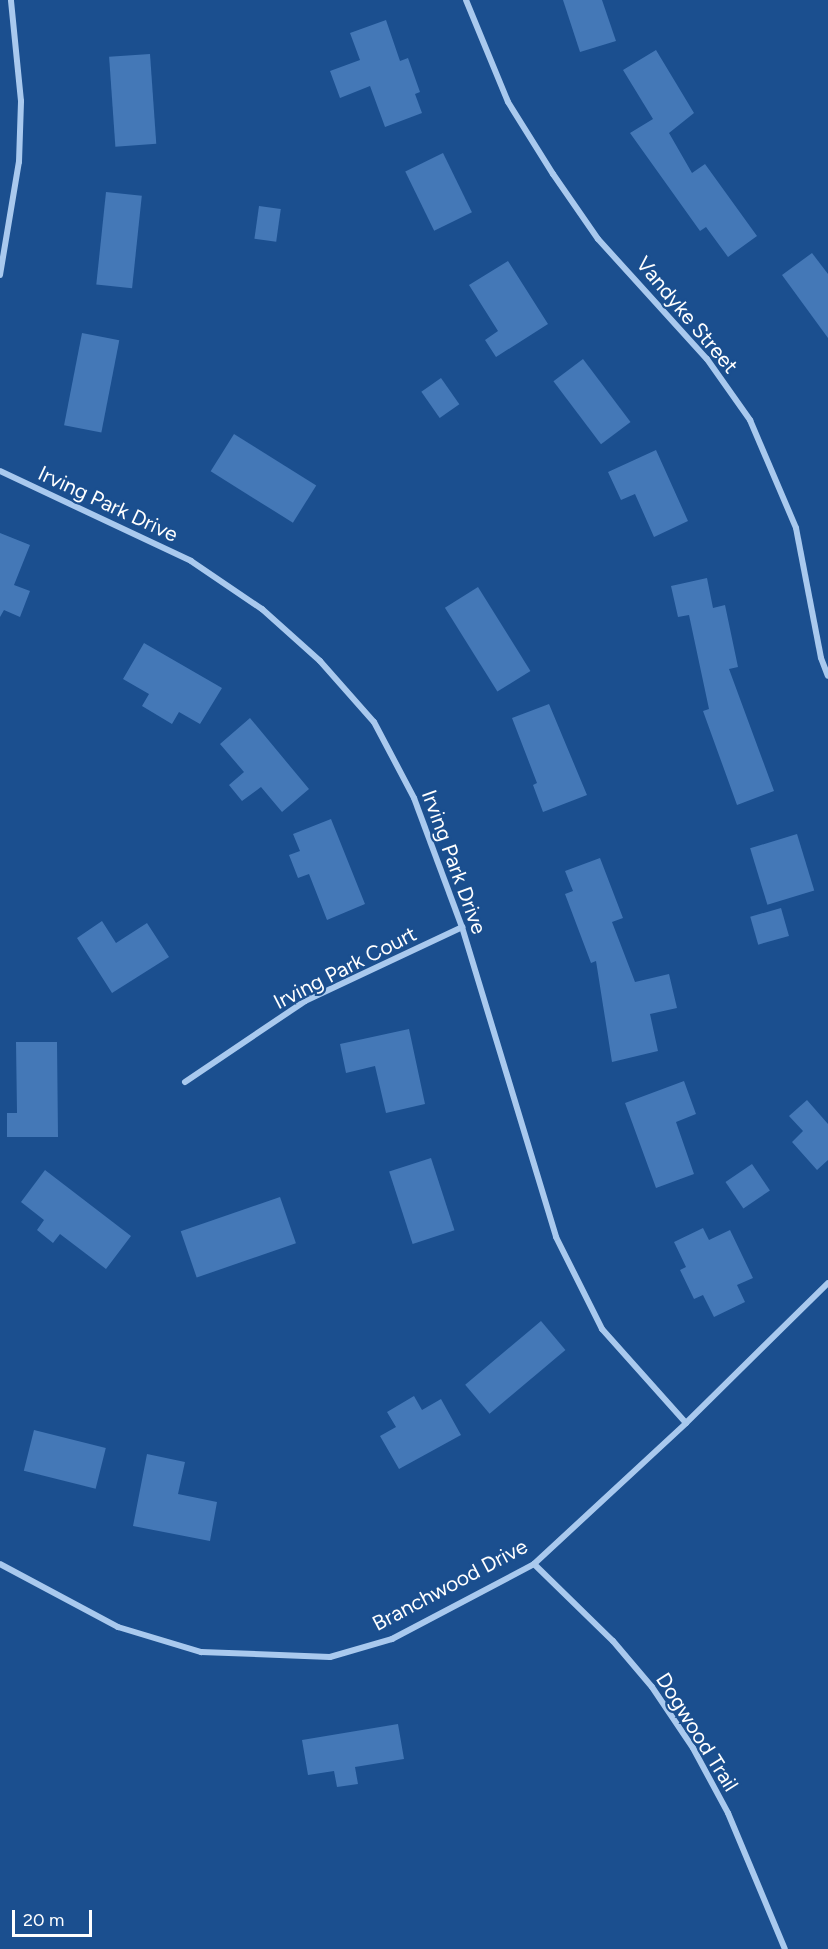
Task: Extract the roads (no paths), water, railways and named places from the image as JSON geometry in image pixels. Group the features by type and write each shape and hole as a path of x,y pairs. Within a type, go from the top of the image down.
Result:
{"street":[{"path":"0,275 19,162 21,101 11,0"},
{"name":"Vandyke Street","path":"466,0 508,102 553,174 598,238 707,359 750,420 796,528 820,658 828,676"},
{"name":"Irving Park Drive","path":"0,471 191,561 262,609 320,662 374,722 414,798 462,927 556,1237 603,1329 686,1423"},
{"name":"Irving Park Court","path":"184,1083 305,1001 462,927"},
{"name":"Branchwood Drive","path":"0,1564 118,1627 201,1652 330,1657 392,1639 534,1564 686,1423 828,1283"},
{"name":"Dogwood Trail","path":"534,1564 613,1641 652,1688 693,1748 732,1822 785,1949"}]}
